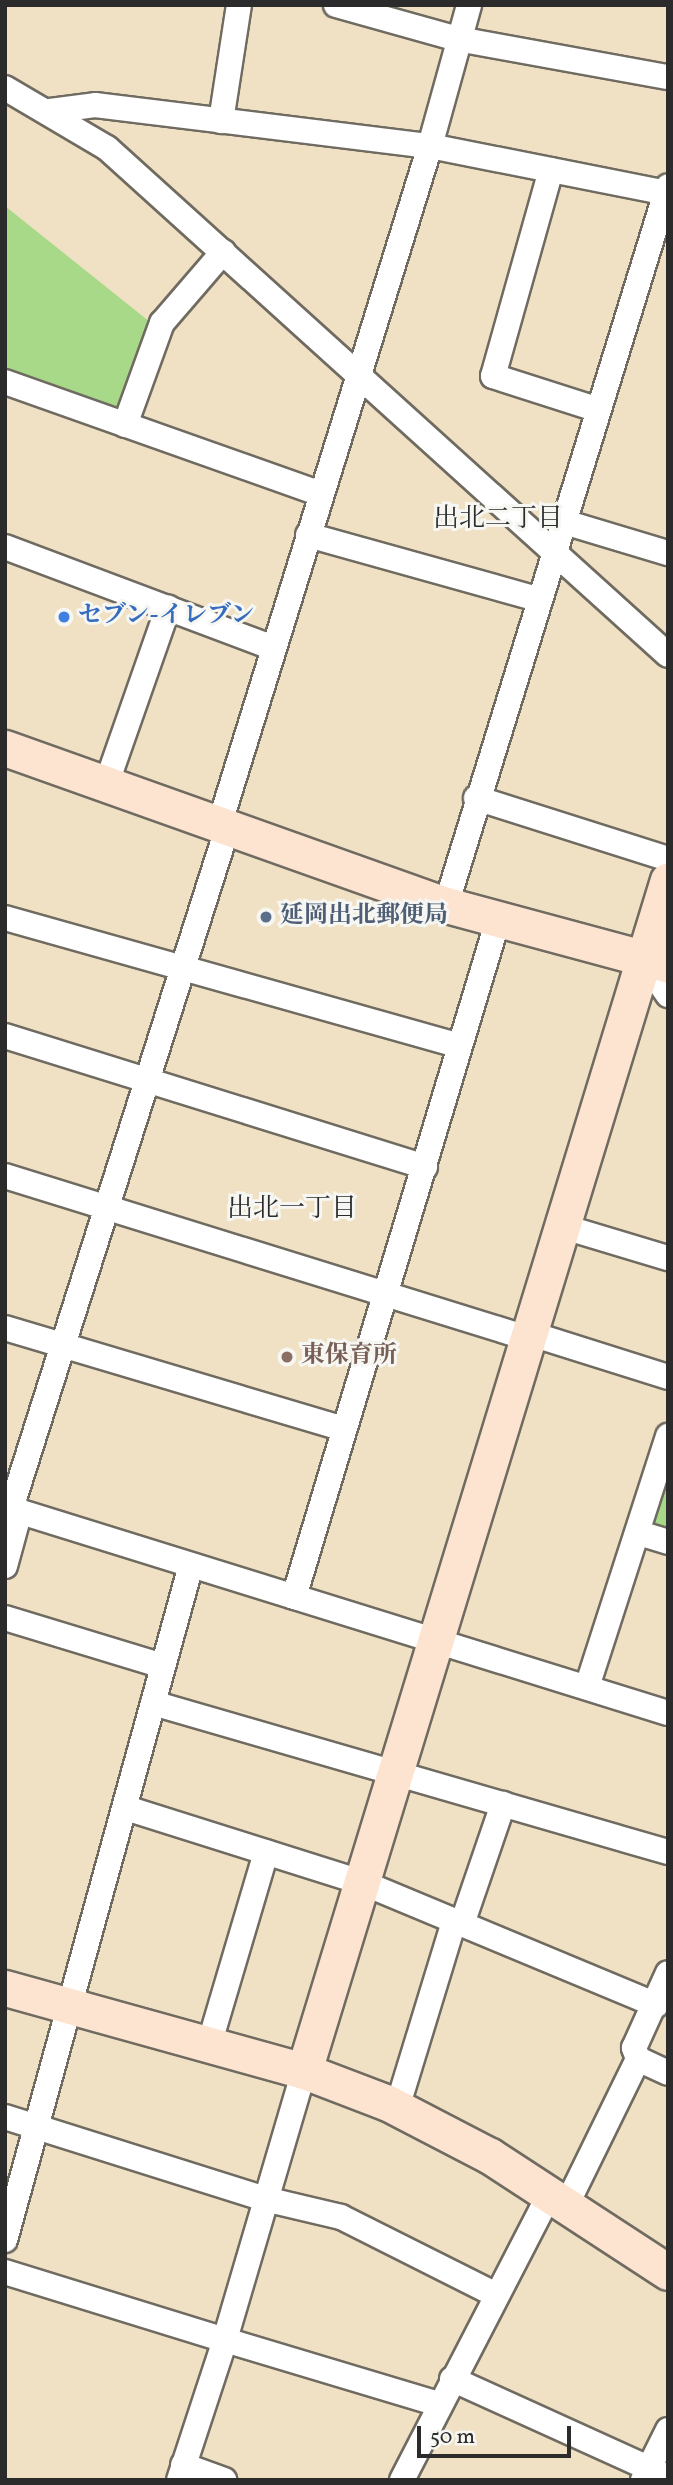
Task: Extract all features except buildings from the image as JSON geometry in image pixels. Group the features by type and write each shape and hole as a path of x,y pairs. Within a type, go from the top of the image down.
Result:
{"street":[{"path":"221,121 239,5"},
{"path":"336,5 458,39 668,77"},
{"path":"10,1509 105,1207 184,969 274,648 430,146 468,5"},
{"path":"5,88 50,111 107,148 668,655"},
{"path":"50,111 95,105 430,146 667,190 552,549 446,905"},
{"path":"551,170 493,376 597,409"},
{"path":"125,425 162,323 223,252"},
{"path":"5,382 321,494"},
{"path":"561,521 668,553"},
{"path":"308,536 537,599"},
{"path":"5,547 274,648"},
{"path":"106,785 168,608"},
{"path":"5,748 223,828 446,905 498,920 659,956"},
{"path":"477,798 668,859"},
{"path":"224,2480 181,2472 269,2200 304,2071 432,1641 561,1226 659,956 668,880"},
{"path":"5,918 459,1046"},
{"path":"294,1597 498,920"},
{"path":"659,956 668,995"},
{"path":"5,1035 425,1167"},
{"path":"5,1176 527,1338 538,1336 668,1377"},
{"path":"561,1226 668,1258"},
{"path":"5,1328 343,1429"},
{"path":"587,1687 639,1533 668,1436"},
{"path":"10,1509 668,1713"},
{"path":"5,1566 17,1522 10,1509"},
{"path":"639,1533 668,1542"},
{"path":"5,2240 72,2007 191,1565"},
{"path":"5,1618 163,1665"},
{"path":"153,1703 668,1852"},
{"path":"397,2108 458,1922 503,1804"},
{"path":"126,1808 361,1882 458,1922 663,1993 634,2048 638,2059 668,2073"},
{"path":"209,2045 266,1852"},
{"path":"5,1988 304,2071 397,2108 490,2157 668,2272"},
{"path":"404,2479 439,2404 496,2295 557,2200 638,2059"},
{"path":"5,2117 269,2200 341,2217 496,2295"},
{"path":"5,2272 439,2404"},
{"path":"452,2379 653,2475 668,2430"}],"green space":[{"path":"5,206 150,322 123,413 5,369"},
{"path":"668,1467 668,1531 651,1526"}],"place":[{"name":"セブン-イレブン","path":"64,617"},
{"name":"延岡出北郵便局","path":"266,917"},
{"name":"東保育所","path":"287,1357"}],"district":[{"name":"出北二丁目","path":"498,520"},
{"name":"出北一丁目","path":"292,1210"}]}
